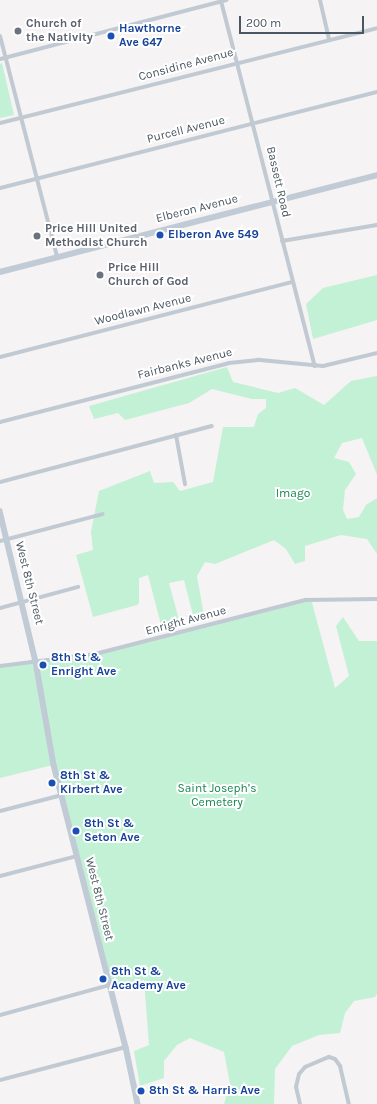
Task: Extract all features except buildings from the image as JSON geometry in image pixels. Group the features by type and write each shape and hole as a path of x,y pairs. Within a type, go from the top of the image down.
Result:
{"street":[{"path":"0,59 226,0"},
{"path":"320,0 329,39"},
{"name":"Bassett Road","path":"221,1 254,123 292,282 315,366"},
{"name":"Considine Avenue","path":"0,123 377,28"},
{"path":"0,36 57,257"},
{"name":"Purcell Avenue","path":"0,188 377,92"},
{"name":"Elberon Avenue","path":"0,272 377,175"},
{"path":"282,241 377,225"},
{"name":"Woodlawn Avenue","path":"0,357 292,282"},
{"name":"Fairbanks Avenue","path":"0,422 229,363 260,360 315,366 377,353"},
{"path":"0,482 212,426"},
{"path":"176,435 186,484"},
{"name":"West 8th Street","path":"0,511 36,662 54,765 126,1047 138,1104"},
{"path":"0,541 103,514"},
{"path":"0,608 22,603 48,593 78,587"},
{"name":"Enright Avenue","path":"0,666 95,654 306,600 377,599"},
{"path":"0,811 62,795"},
{"path":"0,876 77,856"},
{"path":"0,1015 110,985"},
{"path":"0,1080 126,1047"},
{"path":"300,1104 296,1087 297,1078 302,1070 313,1063 329,1057 338,1061 349,1104"}],"green space":[{"path":"2,63 14,115 0,118 0,64"},
{"path":"377,275 377,320 313,339 306,304 323,288"},
{"name":"Imago","path":"227,367 233,382 278,393 295,388 324,405 351,381 377,376 377,475 362,438 342,443 334,458 349,462 356,474 345,490 343,510 347,519 359,517 366,505 377,498 377,554 367,539 341,535 305,546 305,561 295,564 286,549 274,540 215,564 205,562 197,576 205,621 195,623 184,580 169,583 181,627 163,632 148,575 139,578 139,603 137,605 93,617 76,555 93,550 91,532 99,491 150,471 154,483 173,482 180,491 213,482 223,427 254,427 258,414 266,408 266,399 252,399 212,389 189,403 125,420 118,413 94,419 89,406"},
{"name":"Saint Joseph’s Cemetery","path":"311,599 335,688 349,676 336,626 343,617 359,641 377,641 377,994 375,997 354,1001 345,1013 340,1033 319,1035 292,1046 275,1069 274,1104 224,1104 230,1084 224,1052 190,1038 177,1045 164,1061 164,1078 140,1086 134,1051 149,1045 144,980 110,985 53,765 0,778 0,666 86,656"}],"place":[{"name":"Church of the Nativity","path":"18,31"},
{"name":"Hawthorne Ave 647","path":"111,36"},
{"name":"Elberon Ave 549","path":"160,235"},
{"name":"Price Hill United Methodist Church","path":"37,236"},
{"name":"Price Hill Church of God","path":"100,275"},
{"name":"8th St & Enright Ave","path":"43,665"},
{"name":"8th St & Kirbert Ave","path":"52,783"},
{"name":"8th St & Seton Ave","path":"76,831"},
{"name":"8th St & Academy Ave","path":"103,979"},
{"name":"8th St & Harris Ave","path":"141,1091"}]}
